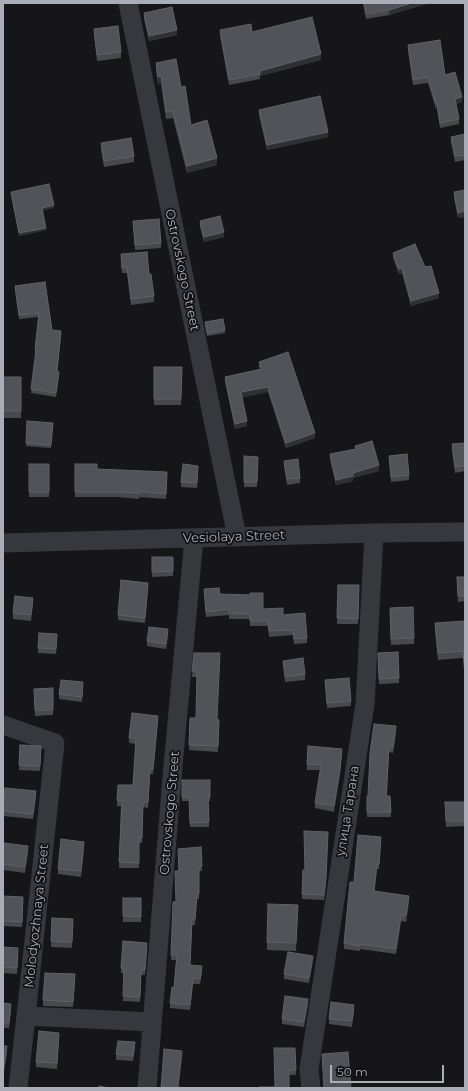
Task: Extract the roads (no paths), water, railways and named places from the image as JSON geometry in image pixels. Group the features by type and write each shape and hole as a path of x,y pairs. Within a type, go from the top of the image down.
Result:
{"street":[{"name":"Ostrovskogo Street","path":"128,3 237,537"},
{"name":"Vesiolaya Street","path":"3,543 465,532"},
{"name":"улица Тарана","path":"311,1088 309,1069 365,704 374,533"},
{"name":"Ostrovskogo Street","path":"146,1088 194,538"},
{"name":"Molodyozhnaya Street","path":"3,725 54,743 18,1088"},
{"path":"26,1016 152,1022"}]}
